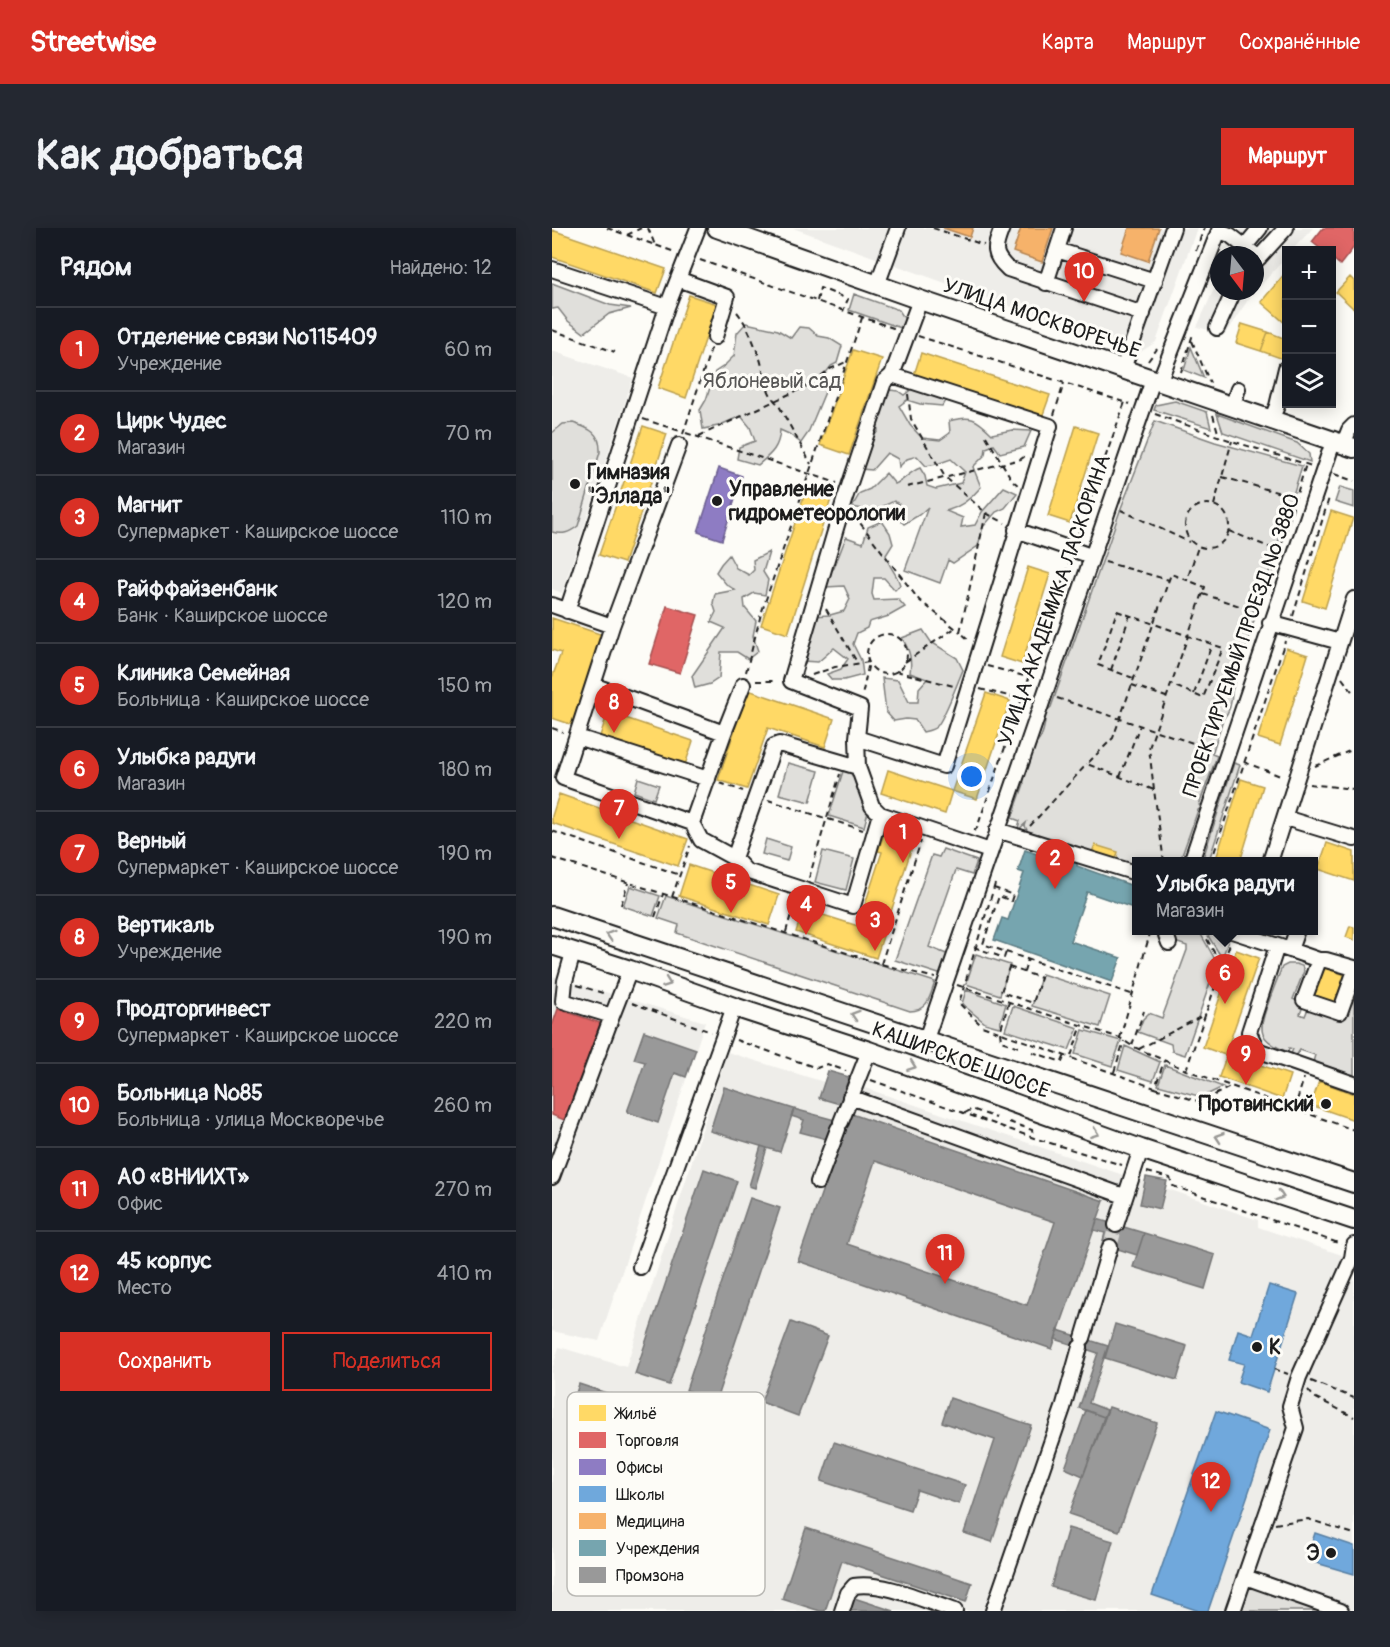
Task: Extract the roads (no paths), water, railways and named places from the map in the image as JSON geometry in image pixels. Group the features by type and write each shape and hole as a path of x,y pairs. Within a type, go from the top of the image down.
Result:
{"main road":[{"name":"УЛИЦА МОСКВОРЕЧЬЕ","path":"717,228 742,232 877,285 1343,445"},
{"name":"КАШИРСКОЕ ШОССЕ","path":"552,916 1354,1183"},
{"name":"КАШИРСКОЕ ШОССЕ","path":"552,945 869,1051 1141,1149 1354,1220"}],"street":[{"path":"567,611 668,307 698,228"},
{"path":"877,285 898,228"},
{"path":"1002,228 996,255 1008,269 1143,314"},
{"path":"1046,283 1064,228"},
{"path":"1124,369 1173,228"},
{"path":"1219,229 1245,246 1260,228"},
{"path":"1264,252 1286,228"},
{"name":"УЛИЦА АКАДЕМИКА ЛАСКОРИНА","path":"926,1039 997,830 1096,558 1143,410 1185,321 1219,229"},
{"path":"1057,250 1155,281"},
{"path":"552,269 668,307"},
{"path":"678,279 727,297 714,337"},
{"path":"920,300 891,375 884,382 848,487 790,681 860,708 857,738 858,767 872,806 880,814 990,851"},
{"path":"1217,328 1230,300"},
{"path":"857,738 944,766 1050,426 891,375"},
{"path":"1232,407 1238,389"},
{"path":"1271,420 1282,390"},
{"name":"ПРОЕКТИРУЕМЫЙ ПРОЕЗД № 3880","path":"1192,857 1265,618 1322,470 1343,445 1349,430 1354,425"},
{"path":"682,439 612,626 577,737 555,784 694,826"},
{"path":"1016,530 1096,558"},
{"path":"1271,857 1354,598"},
{"path":"552,605 612,626"},
{"path":"1265,618 1290,628 1340,642"},
{"path":"593,685 724,733"},
{"path":"743,685 708,779 694,826 701,840 734,858 746,871 853,906 880,814"},
{"path":"577,737 708,779"},
{"path":"734,858 774,746 779,744 858,767"},
{"path":"1285,818 1354,839"},
{"path":"997,830 1132,871"},
{"path":"1244,935 1319,960 1354,968"},
{"path":"1293,935 1283,948 1249,1032 1257,1050 1354,1084"},
{"path":"573,953 565,981 563,1001 612,1016"},
{"path":"1319,960 1304,1000 1340,1012 1354,973"},
{"path":"552,1177 630,970"},
{"path":"640,1267 734,1007"},
{"path":"818,1182 869,1051"},
{"path":"850,1097 1124,1196"},
{"path":"1116,1225 1141,1149"},
{"path":"993,1611 1063,1408 1110,1246"},
{"path":"1233,1611 1296,1428 1290,1406 1299,1377 1352,1258 1354,1247"},
{"path":"1245,1577 1341,1611"},
{"path":"842,1611 848,1593 855,1586 866,1584 899,1592 955,1611"}],"tunnel":[{"path":"1110,1247 1116,1225"}],"place":[{"name":"Больница №85","path":"1084,302"},
{"name":"Гимназия \"Эллада\"","path":"575,484"},
{"name":"Управление гидрометеорологии","path":"717,501"},
{"name":"Вертикаль","path":"614,733"},
{"name":"Верный","path":"619,839"},
{"name":"Отделение связи №115409","path":"903,863"},
{"name":"Цирк Чудес","path":"1055,889"},
{"name":"Клиника Семейная","path":"731,913"},
{"name":"Райффайзенбанк","path":"806,935"},
{"name":"Магнит","path":"875,951"},
{"name":"Улыбка радуги","path":"1225,1004"},
{"name":"Продторгинвест","path":"1246,1085"},
{"name":"Протвинский","path":"1326,1104"},
{"name":"АО «ВНИИХТ»","path":"945,1284"},
{"name":"К","path":"1257,1347"},
{"name":"45 корпус","path":"1211,1512"},
{"name":"Э","path":"1331,1553"}],"park label":[{"name":"Яблоневый сад","path":"772,381"}]}
